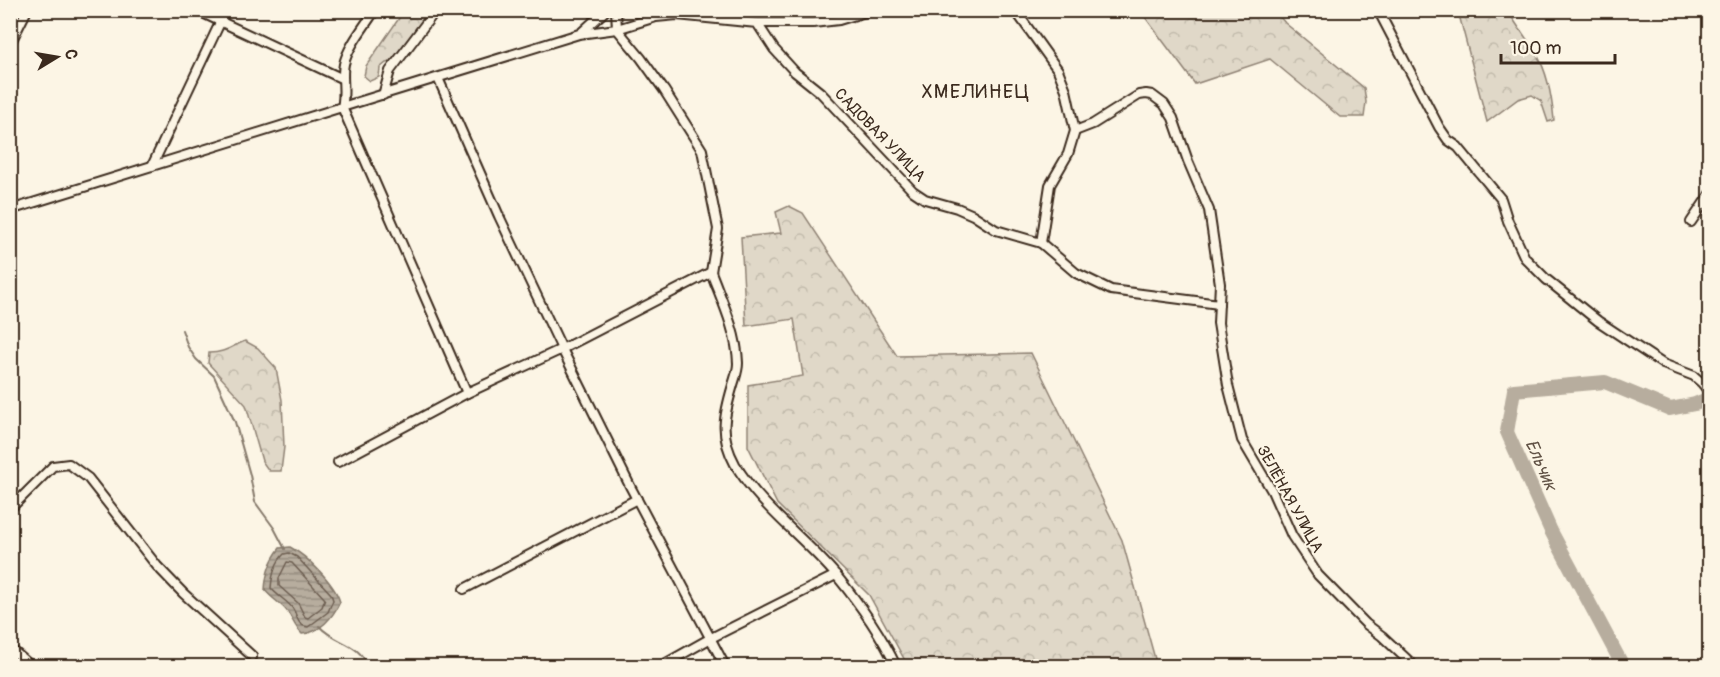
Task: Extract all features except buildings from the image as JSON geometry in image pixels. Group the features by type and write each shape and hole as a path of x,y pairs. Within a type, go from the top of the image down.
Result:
{"street":[{"path":"10,44 27,10"},
{"path":"196,10 344,79"},
{"path":"152,166 226,10"},
{"path":"375,10 351,48 344,64 345,95 342,107 467,393"},
{"path":"383,94 390,71 436,10"},
{"path":"579,34 606,10"},
{"path":"616,10 616,29 664,90 702,150 718,229 711,272 726,311 737,352 738,367 726,406 723,432 735,463 764,502 836,575 886,644 896,666"},
{"path":"10,210 579,34 616,29 656,17 677,15 757,23 813,23 839,20 872,10"},
{"path":"1015,10 1058,70 1066,90 1075,131 1068,154 1050,185 1041,243 1076,273 1111,290 1219,303"},
{"path":"1378,10 1439,127 1501,199 1508,221 1526,258 1546,279 1598,321 1663,364 1694,376 1710,393"},
{"name":"САДОВАЯ УЛИЦА","path":"757,23 774,49 795,72 827,99 913,191 925,199 957,208 996,230 1041,243"},
{"path":"438,78 499,216 562,349 637,499 725,666"},
{"name":"ЗЕЛЁНАЯ УЛИЦА","path":"1075,131 1093,124 1139,95 1146,94 1152,95 1164,104 1173,118 1209,210 1220,284 1218,323 1228,385 1242,440 1272,491 1292,536 1318,575 1366,624 1414,666"},
{"path":"1691,222 1710,194"},
{"path":"338,462 467,393 562,349 711,272"},
{"path":"10,509 52,466 69,464 88,478 176,587 252,656"},
{"path":"464,589 637,499"},
{"path":"661,666 836,575"},
{"path":"10,648 31,666"}],"green space":[{"path":"404,11 432,11 396,61 386,63 380,68 379,77 370,81 364,76 366,66"},
{"path":"1137,11 1275,11 1285,23 1364,88 1366,102 1364,117 1340,117 1270,59 1195,84 1145,17"},
{"path":"1458,11 1508,11 1541,62 1549,86 1554,120 1548,122 1541,101 1532,95 1518,99 1487,122"},
{"path":"789,206 803,213 897,356 1031,353 1122,540 1157,666 908,666 869,595 777,504 748,446 748,385 803,376 794,319 746,326 741,237 781,233 776,212"},
{"path":"245,341 258,348 276,368 282,400 284,447 281,471 269,471 262,461 246,405 208,363 209,353 223,351"}],"water":[{"path":"290,547 320,571 340,602 325,623 309,633 302,634 286,610 265,590 271,563 280,548"}],"waterway":[{"path":"182,330 188,347 196,359 214,376 235,422 255,502 274,528 285,549"},
{"name":"Ельчик","path":"1623,666 1551,531 1507,432 1514,390 1605,382 1670,409 1695,404 1710,398"},
{"path":"319,626 352,647 368,666"}],"district":[{"name":"ХМЕЛИНЕЦ","path":"976,91"}]}
